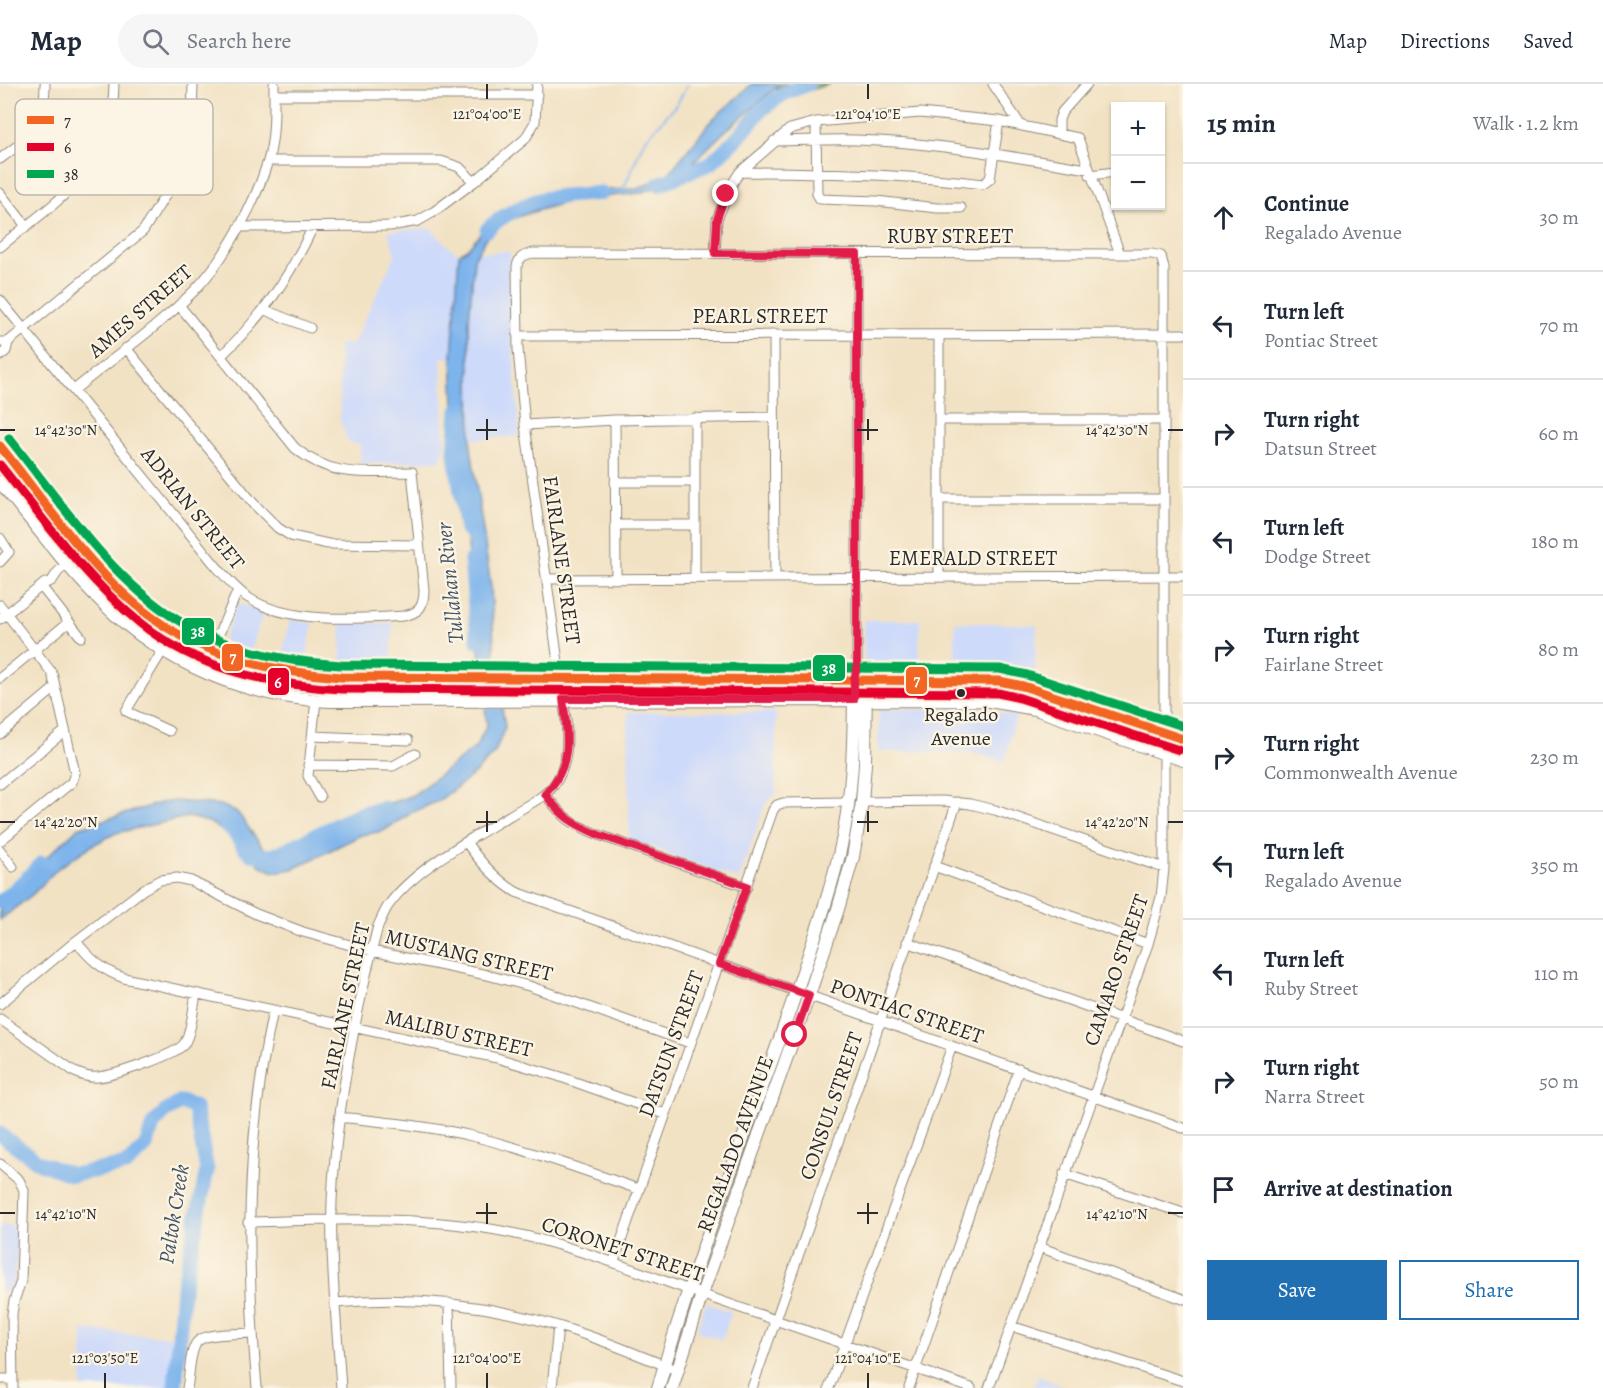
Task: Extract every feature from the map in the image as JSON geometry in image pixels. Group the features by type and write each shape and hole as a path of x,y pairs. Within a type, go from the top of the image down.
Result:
{"main road":[{"path":"0,446 93,560 119,588 156,619 212,650 252,665 300,675 560,679 859,675 990,680 1023,686 1183,739"},
{"path":"0,482 90,590 118,618 163,650 204,671 240,685 283,696 316,700 987,700 1035,709 1183,760"},
{"name":"REGALADO AVENUE","path":"658,1388 671,1367 702,1294 809,995 853,857 862,802 866,741 859,675"},
{"path":"987,700 996,690 995,684 990,680"},
{"path":"1002,702 997,694 998,689 1006,682"},
{"name":"REGALADO AVENUE","path":"672,1388 671,1367 689,1289 796,991 839,854 848,802 854,734 860,699"}],"street":[{"path":"113,99 114,84"},
{"path":"193,84 193,99"},
{"name":"AMES STREET","path":"74,390 179,305 205,279 239,227 268,161 274,84"},
{"path":"239,227 409,224 432,213 514,150 532,130 537,113 537,84"},
{"path":"993,84 1020,124"},
{"path":"1059,133 1059,120 1062,112 1087,84"},
{"path":"274,95 537,95"},
{"path":"715,253 717,219 726,194 740,172 790,129 816,122 920,113 1020,124 1076,137 1120,254"},
{"path":"740,172 817,171 904,175 983,184 990,179 999,121"},
{"path":"816,122 817,194 820,198 961,208"},
{"path":"774,141 867,140 994,154 1089,172 1111,172"},
{"path":"0,159 15,148"},
{"path":"268,161 441,161 459,167 474,182"},
{"path":"0,194 26,226"},
{"path":"0,247 64,195"},
{"path":"0,356 6,351 4,342 24,329 143,231 165,195"},
{"path":"221,357 247,332 265,310 298,257 313,227"},
{"name":"RUBY STREET","path":"522,256 533,253 1152,254 1161,256"},
{"name":"REGALADO AVENUE","path":"857,254 859,675"},
{"name":"FAIRLANE STREET","path":"341,1388 332,1220 334,1167 356,1028 378,926 387,907 401,890 466,842 545,794 560,775 566,753 567,729 525,425 518,336 517,266 522,256"},
{"name":"CAMARO STREET","path":"989,1388 1092,1095 1148,944 1160,904 1164,868 1165,754 1164,268 1161,256"},
{"name":"ADRIAN STREET","path":"0,300 238,590 260,604 292,614 341,618 403,616 415,613 421,609 424,590 419,545"},
{"path":"126,348 254,504 278,528 291,536 328,544 419,545 412,472 337,470 320,465 307,457 295,448 179,305"},
{"path":"265,310 310,328"},
{"path":"774,334 775,578"},
{"name":"PEARL STREET","path":"518,336 1183,334"},
{"path":"939,335 939,576"},
{"path":"525,425 615,420 774,417"},
{"path":"694,418 695,578"},
{"path":"615,420 616,578"},
{"path":"939,420 1164,420"},
{"path":"615,482 695,482"},
{"path":"939,498 1164,498"},
{"path":"615,525 695,525"},
{"path":"0,538 9,552 0,562"},
{"path":"4,616 43,584 50,583 68,564"},
{"name":"EMERALD STREET","path":"547,579 1183,576"},
{"path":"43,584 81,637"},
{"path":"212,650 238,590"},
{"path":"0,604 4,616 36,649 49,667 75,773 72,782 0,841"},
{"path":"0,678 69,622"},
{"path":"163,650 126,711 169,731"},
{"path":"0,734 55,688"},
{"path":"316,700 308,776 320,797"},
{"path":"0,784 65,731"},
{"path":"312,736 408,740"},
{"path":"308,765 393,766 415,754"},
{"path":"545,794 564,818 584,828 747,886"},
{"name":"DATSUN STREET","path":"614,1261 773,810 777,805 783,803 848,802"},
{"path":"862,802 957,802 995,810 1164,868"},
{"name":"CONSUL STREET","path":"752,1388 957,802"},
{"name":"PONTIAC STREET","path":"466,842 493,876 516,892 1183,1128"},
{"path":"0,850 13,867"},
{"path":"934,866 1148,944"},
{"name":"MUSTANG STREET","path":"0,1004 76,941 152,884 159,880 177,878 190,881 256,914 294,929 372,951 529,986 690,1043"},
{"name":"MALIBU STREET","path":"76,941 93,961 113,974 273,1011 497,1058 558,1076 665,1114"},
{"path":"907,942 1183,1041"},
{"path":"0,1019 75,1072 97,1077 165,1057 178,1050 187,1037 196,994"},
{"path":"257,1388 252,1333 248,1222 255,1123 273,1011"},
{"path":"829,1388 952,1046"},
{"path":"909,1388 1018,1069"},
{"path":"340,1118 404,1124 471,1136 533,1153 638,1189"},
{"path":"0,1164 19,1180 24,1190 21,1281 12,1314 13,1383 0,1379"},
{"path":"1064,1174 1183,1213"},
{"name":"CORONET STREET","path":"248,1222 332,1220 429,1222 476,1227 542,1239 614,1261 971,1388"},
{"path":"1039,1247 1183,1299"},
{"path":"335,1303 396,1299 449,1302 502,1311 558,1326 671,1367"},
{"path":"449,1302 451,1388"},
{"path":"552,1388 558,1326"},
{"path":"1011,1326 1183,1381"},
{"path":"188,1388 195,1346 201,1339 211,1336 252,1333"}],"shaded area":[{"path":"430,228 459,254 452,358 441,357 445,448 440,461 360,464 360,445 348,442 340,421 339,344 353,344 395,255 388,231"},
{"path":"510,251 512,338 520,436 468,440 465,317 471,254"},
{"path":"237,603 264,611 251,651 223,641"},
{"path":"290,619 313,623 305,662 282,658"},
{"path":"864,620 920,620 919,664 868,663 864,660"},
{"path":"955,622 1037,625 1035,678 994,667 955,665"},
{"path":"341,623 393,623 391,665 341,665"},
{"path":"879,709 977,709 1016,715 1005,762 968,752 878,752"},
{"path":"628,712 776,712 776,794 765,804 739,879 629,839"},
{"path":"0,1225 20,1226 13,1293 0,1292"},
{"path":"706,1303 732,1312 722,1340 697,1331"},
{"path":"83,1330 174,1337 171,1388 82,1388"},
{"path":"1038,1375 1066,1388 1033,1388"}],"green space":[{"path":"780,84 830,84 798,94 776,88"}],"water":[{"path":"752,84 780,84 722,134 676,179 641,193 601,197 590,195 493,226 474,259 469,320 471,447 491,587 495,664 505,727 495,752 473,775 438,801 411,813 383,831 361,835 293,869 274,872 259,865 240,842 209,822 187,817 116,833 91,846 57,869 33,894 0,920 0,905 78,828 160,803 175,801 221,805 238,813 263,848 280,853 325,834 357,815 413,795 476,747 487,725 461,471 456,454 452,358 459,254 468,248 490,222 600,190 638,189 669,173 713,119"}],"pier":[{"path":"477,665 499,665 504,708 482,708"}],"waterway":[{"path":"623,190 644,141 677,104 688,84"},
{"path":"659,184 711,163 742,133 761,110 783,94 808,84"},
{"name":"Tullahan River","path":"487,230 507,215 542,199 601,193"},
{"name":"Tullahan River","path":"458,411 455,454 467,530"},
{"name":"Tullahan River","path":"471,560 478,641"},
{"name":"Tullahan River","path":"226,826 233,831 251,854 273,856 359,814 383,808"},
{"name":"Tullahan River","path":"0,902 42,863"},
{"name":"Paltok Creek","path":"0,1134 38,1162 72,1175 126,1165 146,1146 153,1125 165,1112 181,1102 195,1108 207,1170 183,1289 175,1388"}],"transit line":[{"name":"38","path":"9,438 86,536 129,582 152,602 195,630 256,653 298,661 341,665 1000,669 1027,675 1183,726"},
{"name":"7","path":"0,446 99,570 146,613 191,641 253,664 341,677 999,681 1023,686 1183,739"},
{"name":"6","path":"0,465 83,568 120,606 162,639 185,652 235,672 287,683 341,689 998,693 1020,698 1179,750"}],"place":[{"name":"Regalado Avenue","path":"961,693"}],"route":[{"path":"726,194 717,219 715,253 857,254 857,668 854,679 854,699 563,699 567,729 564,764 560,775 545,794 564,818 576,825 747,886 719,964 809,995 795,1035"}]}
